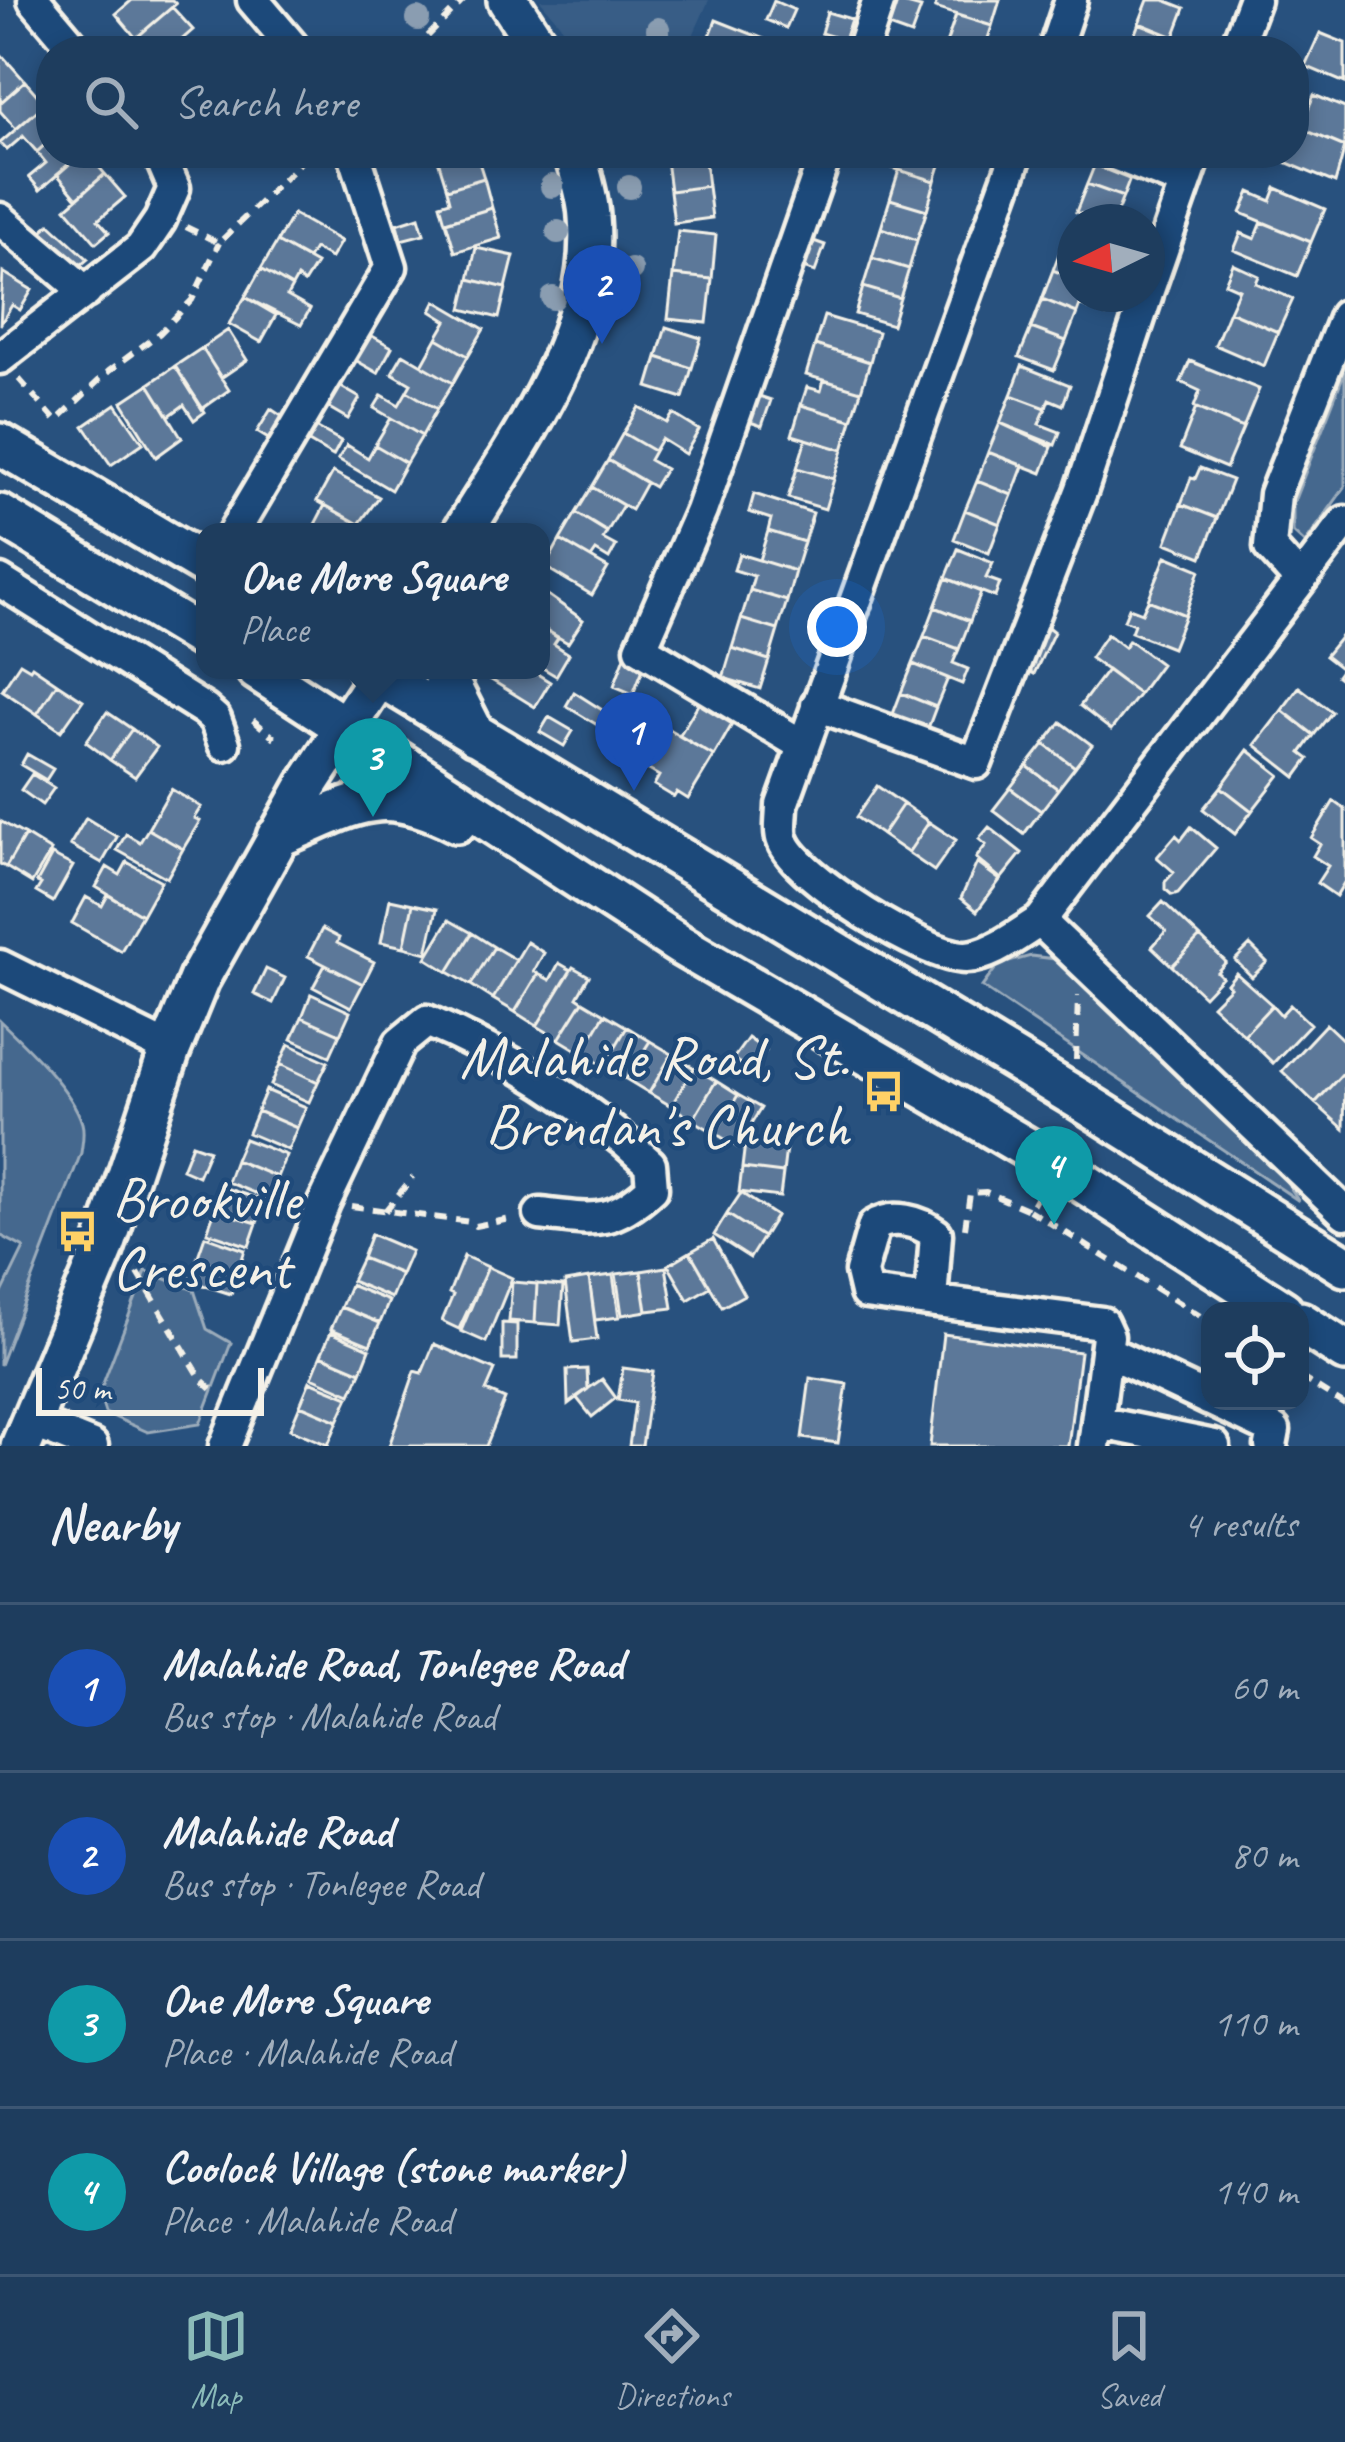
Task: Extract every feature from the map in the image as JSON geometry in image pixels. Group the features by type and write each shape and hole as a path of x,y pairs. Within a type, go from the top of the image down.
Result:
{"main road":[{"path":"508,0 531,36"},
{"path":"469,523 566,355 587,269 589,216 578,168"},
{"path":"0,444 196,560"},
{"path":"0,514 196,634"},
{"path":"271,679 586,886 1056,1166 1269,1302"},
{"path":"27,1434 103,1250 170,1050 199,979 277,837 348,729 373,679"},
{"path":"388,679 1345,1266"},
{"path":"447,679 475,735"},
{"path":"277,837 382,797 424,805 586,886"},
{"path":"1309,1328 1345,1351"}],"street":[{"path":"34,0 64,36"},
{"path":"253,0 284,36"},
{"path":"867,36 879,0"},
{"path":"1059,36 1071,0"},
{"path":"1240,36 1254,0"},
{"path":"0,358 141,248 174,188 165,168"},
{"path":"239,523 391,267 359,168"},
{"path":"802,745 641,648 700,511 821,168"},
{"path":"1012,168 782,805 782,840 808,873 911,941 949,957 974,957 1040,921 1345,522"},
{"path":"1165,241 1190,168"},
{"path":"0,219 86,292"},
{"path":"818,705 976,763 1082,489 1141,312"},
{"path":"1299,579 1270,547 1275,494 1345,316"},
{"path":"0,581 205,710 215,719 224,744"},
{"path":"1040,921 1345,1213"},
{"path":"0,966 170,1050"},
{"path":"225,1446 324,1203 400,1043 428,1021 472,1040 614,1130 650,1164 652,1187 627,1212 591,1220 540,1214"},
{"path":"932,1300 1102,1323 1108,1336 1096,1434 1214,1446"},
{"path":"1106,1351 1201,1395"},
{"path":"1232,1410 1274,1430 1271,1446"},
{"path":"27,1434 92,1446"}],"path":[{"path":"427,36 464,0"},
{"path":"0,358 56,421 192,300 219,243 295,168"},
{"path":"160,220 176,222 219,243"},
{"path":"253,720 275,738"},
{"path":"1076,1060 1079,962"},
{"path":"385,1210 413,1177"},
{"path":"1030,1210 1047,1180"},
{"path":"964,1237 970,1193 986,1192 1030,1210 1201,1316"},
{"path":"324,1203 476,1226 540,1214"},
{"path":"138,1273 202,1380 236,1412"},
{"path":"1309,1383 1345,1405"}],"shaded area":[{"path":"540,0 709,0 693,36 566,36"},
{"path":"1345,371 1345,487 1305,543 1293,532 1293,504"},
{"path":"1031,956 1055,959 1281,1173 1299,1201 982,987 998,965"},
{"path":"0,1021 58,1082 77,1110 83,1135 81,1153 0,1365 0,1297 24,1248 0,1235"},
{"path":"146,1271 194,1290 207,1329 231,1343 200,1424 148,1432 105,1413 99,1394"}],"building":[{"path":"132,0 172,0 176,4 138,36 116,14"},
{"path":"892,0 921,8 911,35 883,25"},
{"path":"937,0 1000,0 992,26 935,8"},
{"path":"1148,0 1185,8 1174,36 1139,23"},
{"path":"774,1 794,10 786,28 766,20"},
{"path":"172,7 193,30 186,36 138,36"},
{"path":"827,12 851,19 845,36 821,33"},
{"path":"956,15 992,26 989,36 949,36"},
{"path":"716,20 757,36 710,36"},
{"path":"1139,23 1172,36 1134,36"},
{"path":"1320,33 1345,43 1345,83 1309,68"},
{"path":"0,53 25,81 0,103"},
{"path":"25,81 36,94 36,112 16,129 0,111 0,103"},
{"path":"1314,95 1345,108 1345,147 1309,132"},
{"path":"36,112 36,151 23,136 7,150 0,143"},
{"path":"1309,132 1345,147 1335,183 1299,168 1309,168"},
{"path":"40,168 65,168 40,190 29,177"},
{"path":"64,168 100,168 105,174 77,198 57,174"},
{"path":"440,168 481,168 484,178 447,189"},
{"path":"667,168 706,168 708,186 670,191"},
{"path":"892,168 939,168 935,181"},
{"path":"1093,168 1134,168 1123,197 1087,184"},
{"path":"899,170 935,181 927,210 890,199"},
{"path":"105,174 125,197 98,220 109,232 96,243 66,208"},
{"path":"484,178 492,208 445,222 440,204 450,201 447,189"},
{"path":"1087,184 1123,197 1120,204 1079,204"},
{"path":"708,186 712,218 674,223 670,191"},
{"path":"1276,188 1325,209 1311,242 1241,213 1250,192 1271,201"},
{"path":"890,199 927,210 917,240 881,228"},
{"path":"492,208 501,238 455,252 446,222"},
{"path":"293,214 341,241 331,258 314,249 308,259 277,242"},
{"path":"419,217 424,234 401,240 397,224"},
{"path":"1262,222 1311,242 1297,276 1234,250 1241,233 1255,239"},
{"path":"50,224 88,259 74,271 33,239"},
{"path":"881,228 917,240 909,269 872,258"},
{"path":"678,231 716,235 712,279 673,275"},
{"path":"808,239 825,245 815,272 798,266"},
{"path":"277,242 316,264 304,283 297,278 292,287 261,269"},
{"path":"476,248 514,256 506,288 469,279"},
{"path":"872,258 909,269 900,298 863,287"},
{"path":"1233,264 1259,276 1256,283 1293,299 1278,332 1229,311 1239,289 1225,283"},
{"path":"261,269 292,287 287,296 310,309 301,325 245,297"},
{"path":"1053,270 1057,272 1057,305 1042,299"},
{"path":"3,272 32,290 20,310 12,305 0,325"},
{"path":"673,275 712,279 707,323 668,319"},
{"path":"469,279 506,288 499,318 462,309"},
{"path":"863,287 900,298 892,325 855,314"},
{"path":"245,297 276,315 261,342 229,324"},
{"path":"1042,299 1057,305 1057,312 1077,313 1066,341 1031,328"},
{"path":"436,301 484,329 468,356 437,338 447,321 431,311"},
{"path":"1229,311 1278,332 1264,366 1215,345"},
{"path":"824,316 878,332 870,362 815,345"},
{"path":"666,327 701,338 692,368 657,357"},
{"path":"1031,328 1066,341 1054,370 1019,357"},
{"path":"228,330 247,360 221,378 202,348"},
{"path":"365,332 392,347 378,373 350,357"},
{"path":"437,338 468,356 453,383 422,365"},
{"path":"815,345 870,362 861,391 806,375"},
{"path":"202,348 229,390 202,409 175,366"},
{"path":"403,354 453,383 437,409 407,391 411,384 392,373"},
{"path":"657,357 692,368 683,398 648,387"},
{"path":"1190,361 1259,389 1243,428 1194,407 1200,391 1181,382"},
{"path":"175,366 205,412 194,420 184,405 169,416 149,384"},
{"path":"1022,366 1070,385 1063,405 1049,399 1046,408 1011,395"},
{"path":"824,380 861,391 852,420 801,405 807,387 821,391"},
{"path":"149,384 182,438 156,457 122,402"},
{"path":"336,384 360,398 348,419 324,405"},
{"path":"407,391 437,409 422,436 374,408 382,395 399,405"},
{"path":"753,394 771,400 762,426 744,420"},
{"path":"1011,395 1046,408 1039,424 1060,432 1055,445 1000,423"},
{"path":"116,404 143,443 111,465 84,426"},
{"path":"801,405 852,420 843,450 792,435"},
{"path":"639,407 667,423 673,414 699,430 685,454 661,439 654,451 623,433"},
{"path":"1196,408 1243,428 1226,468 1180,449"},
{"path":"271,409 292,423 278,445 257,432"},
{"path":"391,418 422,436 406,463 375,445"},
{"path":"1000,423 1052,447 1042,473 988,452"},
{"path":"316,427 341,441 333,456 307,441"},
{"path":"623,433 654,451 649,460 665,469 654,487 608,460"},
{"path":"806,439 843,450 834,479 797,468"},
{"path":"347,445 368,458 375,445 406,463 391,490 338,459"},
{"path":"988,452 1023,466 1012,495 977,481"},
{"path":"608,460 646,483 631,510 592,487"},
{"path":"797,468 834,479 825,509 788,498"},
{"path":"1200,468 1232,480 1217,518 1181,504"},
{"path":"333,472 379,497 360,523 317,501"},
{"path":"977,481 1012,495 1000,524 965,510"},
{"path":"592,487 623,505 607,532 576,513"},
{"path":"754,494 813,513 804,542 768,531 771,519 749,512"},
{"path":"1181,504 1217,518 1202,557 1166,543"},
{"path":"325,505 357,523 316,523"},
{"path":"965,510 1000,524 989,553 954,539"},
{"path":"576,513 607,532 603,539 616,546 609,559 596,551 591,558 560,540"},
{"path":"768,531 804,542 795,571 759,560"},
{"path":"560,540 608,568 592,595 550,570 550,558"},
{"path":"958,549 993,563 986,578 1000,583 995,597 946,578"},
{"path":"739,554 795,571 787,601 750,590 754,576 734,570"},
{"path":"1166,556 1200,570 1185,615 1148,600"},
{"path":"946,578 981,592 970,621 935,607"},
{"path":"750,590 787,601 778,630 741,619"},
{"path":"550,597 583,620 568,643 550,632"},
{"path":"1148,600 1185,615 1172,648 1131,632 1134,624 1124,620 1129,608 1142,613"},
{"path":"935,607 970,621 959,649 924,636"},
{"path":"741,619 778,630 769,660 732,648"},
{"path":"1039,620 1054,632 1034,674 1022,667"},
{"path":"550,633 558,638 554,644 569,654 556,676 550,672"},
{"path":"1107,634 1124,647 1129,640 1161,664 1139,694 1090,658"},
{"path":"1343,634 1345,682 1337,676 1342,669 1325,656"},
{"path":"924,636 959,649 953,663 968,669 962,684 913,664"},
{"path":"732,648 769,660 760,689 723,678"},
{"path":"625,656 645,664 633,694 614,686"},
{"path":"20,663 57,683 37,714 2,690"},
{"path":"913,664 948,678 936,707 901,693"},
{"path":"1107,670 1139,694 1111,730 1080,706"},
{"path":"490,679 545,679 550,682 535,707"},
{"path":"57,683 83,700 61,731 37,714"},
{"path":"1299,687 1332,712 1314,735 1282,710"},
{"path":"574,692 607,713 599,726 566,706"},
{"path":"901,693 936,707 925,736 890,722"},
{"path":"700,701 734,721 714,756 679,736"},
{"path":"1282,710 1314,735 1301,753 1309,759 1296,777 1255,745"},
{"path":"107,712 132,729 110,760 86,742"},
{"path":"549,717 573,731 564,746 540,732"},
{"path":"1061,722 1092,745 1075,767 1044,744"},
{"path":"660,724 714,756 688,799 654,785 659,776 637,763"},
{"path":"132,729 157,747 135,777 110,760"},
{"path":"1044,744 1075,767 1058,789 1027,766"},
{"path":"1248,750 1280,775 1252,811 1221,787"},
{"path":"27,754 53,769 46,780 21,765"},
{"path":"1027,766 1058,789 1041,811 1010,788"},
{"path":"32,774 54,788 42,805 21,790"},
{"path":"877,786 903,804 882,835 856,817"},
{"path":"1221,787 1252,811 1235,834 1203,809"},
{"path":"1010,788 1041,811 1024,834 993,810"},
{"path":"171,789 201,807 194,818 200,821 183,849 148,829"},
{"path":"1334,801 1345,809 1345,881 1336,896 1317,883 1328,866 1313,856 1320,844 1311,838"},
{"path":"903,804 929,822 908,853 882,835"},
{"path":"86,818 117,837 102,863 70,845"},
{"path":"0,821 25,835 6,867 0,864"},
{"path":"929,822 956,840 934,871 908,853"},
{"path":"989,827 1022,853 1001,879 976,858 986,845 979,839"},
{"path":"1191,827 1216,848 1172,895 1165,882 1174,872 1157,857 1176,835 1181,840"},
{"path":"148,829 183,849 167,878 117,850 126,834 140,842"},
{"path":"25,835 51,851 32,883 6,867"},
{"path":"52,855 73,866 53,902 36,892"},
{"path":"127,862 161,881 142,915 96,887 107,867 120,875"},
{"path":"977,863 1000,880 977,911 961,898"},
{"path":"108,895 142,915 121,951 72,923 86,897 102,906"},
{"path":"390,899 413,904 404,947 381,942"},
{"path":"1163,902 1200,937 1172,966 1152,947 1166,931 1150,916"},
{"path":"413,904 437,909 427,953 404,947"},
{"path":"449,920 472,933 448,972 426,958"},
{"path":"322,929 339,938 337,943 374,962 363,984 308,956"},
{"path":"472,933 494,947 471,985 448,972"},
{"path":"1200,937 1226,962 1217,972 1222,977 1204,996 1172,966"},
{"path":"527,942 544,953 534,971 538,974 515,1012 493,999"},
{"path":"1250,945 1267,962 1252,977 1235,960"},
{"path":"494,947 516,960 493,999 471,985"},
{"path":"559,963 571,970 537,1026 515,1012 538,974 550,980"},
{"path":"325,965 363,984 351,1007 313,987"},
{"path":"573,967 589,976 577,997 583,1001 559,1039 537,1026"},
{"path":"266,969 285,978 273,1003 254,994"},
{"path":"1236,973 1272,1005 1244,1035 1212,1005"},
{"path":"311,994 350,1012 340,1034 302,1017"},
{"path":"583,1001 605,1014 582,1053 559,1039"},
{"path":"1272,1005 1281,1015 1290,1005 1310,1024 1273,1063 1244,1035"},
{"path":"605,1014 627,1027 604,1066 582,1053"},
{"path":"302,1017 340,1034 330,1056 292,1039"},
{"path":"1326,1024 1345,1042 1345,1071 1315,1103 1282,1071"},
{"path":"627,1027 650,1041 626,1079 604,1066"},
{"path":"748,1038 766,1051 751,1071 733,1059"},
{"path":"650,1041 672,1054 649,1093 626,1079"},
{"path":"289,1044 328,1062 318,1082 280,1064"},
{"path":"672,1054 694,1068 671,1106 649,1093"},
{"path":"280,1064 318,1082 309,1102 271,1085"},
{"path":"694,1068 716,1081 693,1120 671,1106"},
{"path":"1345,1075 1344,1129 1315,1103"},
{"path":"716,1081 738,1095 715,1133 693,1120"},
{"path":"266,1090 306,1107 297,1128 257,1111"},
{"path":"738,1095 761,1108 737,1147 715,1133"},
{"path":"257,1111 297,1128 288,1150 248,1133"},
{"path":"244,1139 286,1155 277,1177 235,1160"},
{"path":"745,1143 786,1148 783,1173 742,1168"},
{"path":"192,1144 209,1150 198,1176 182,1169"},
{"path":"235,1160 277,1177 269,1199 227,1182"},
{"path":"742,1168 783,1173 780,1197 739,1192"},
{"path":"222,1187 265,1201 257,1223 215,1210"},
{"path":"741,1193 776,1216 763,1237 727,1214"},
{"path":"215,1210 257,1223 249,1246 207,1232"},
{"path":"727,1214 763,1237 750,1258 714,1235"},
{"path":"371,1234 411,1251 401,1274 362,1258"},
{"path":"205,1236 245,1250 238,1272 197,1259"},
{"path":"713,1239 744,1295 722,1307 690,1252"},
{"path":"690,1252 710,1287 688,1300 668,1265"},
{"path":"464,1256 488,1267 459,1329 442,1321"},
{"path":"362,1258 401,1274 391,1298 351,1281"},
{"path":"197,1259 238,1272 231,1294 190,1281"},
{"path":"488,1267 512,1278 486,1342 461,1331"},
{"path":"666,1267 673,1308 647,1311 641,1271"},
{"path":"641,1271 647,1311 622,1315 616,1274"},
{"path":"613,1275 619,1317 595,1320 589,1278"},
{"path":"589,1278 597,1339 573,1342 565,1282"},
{"path":"512,1282 537,1284 535,1323 509,1321"},
{"path":"537,1284 563,1286 560,1325 535,1323"},
{"path":"350,1285 389,1301 380,1323 341,1307"},
{"path":"341,1307 380,1323 370,1345 331,1329"},
{"path":"502,1323 517,1324 517,1360 502,1360"},
{"path":"331,1332 370,1349 361,1372 321,1355"},
{"path":"943,1334 1080,1352 1068,1446 930,1446"},
{"path":"434,1344 495,1370 486,1391 505,1399 486,1446 389,1446 415,1371 422,1373"},
{"path":"321,1355 361,1372 351,1394 312,1377"},
{"path":"623,1368 653,1372 642,1446 629,1446 635,1403 618,1400"},
{"path":"587,1369 588,1389 568,1404 567,1370"},
{"path":"810,1378 847,1384 838,1443 802,1438"},
{"path":"602,1379 616,1398 592,1417 576,1397"},
{"path":"310,1381 349,1397 338,1421 300,1405"},
{"path":"300,1405 338,1421 328,1445 290,1429"}],"place":[{"name":"Malahide Road","path":"602,344"},
{"name":"Malahide Road, Tonlegee Road","path":"634,791"},
{"name":"One More Square","path":"373,817"},
{"name":"Malahide Road, St. Brendan's Church","path":"883,1091"},
{"name":"Coolock Village (stone marker)","path":"1054,1225"},
{"name":"Brookville Crescent","path":"78,1232"}]}
